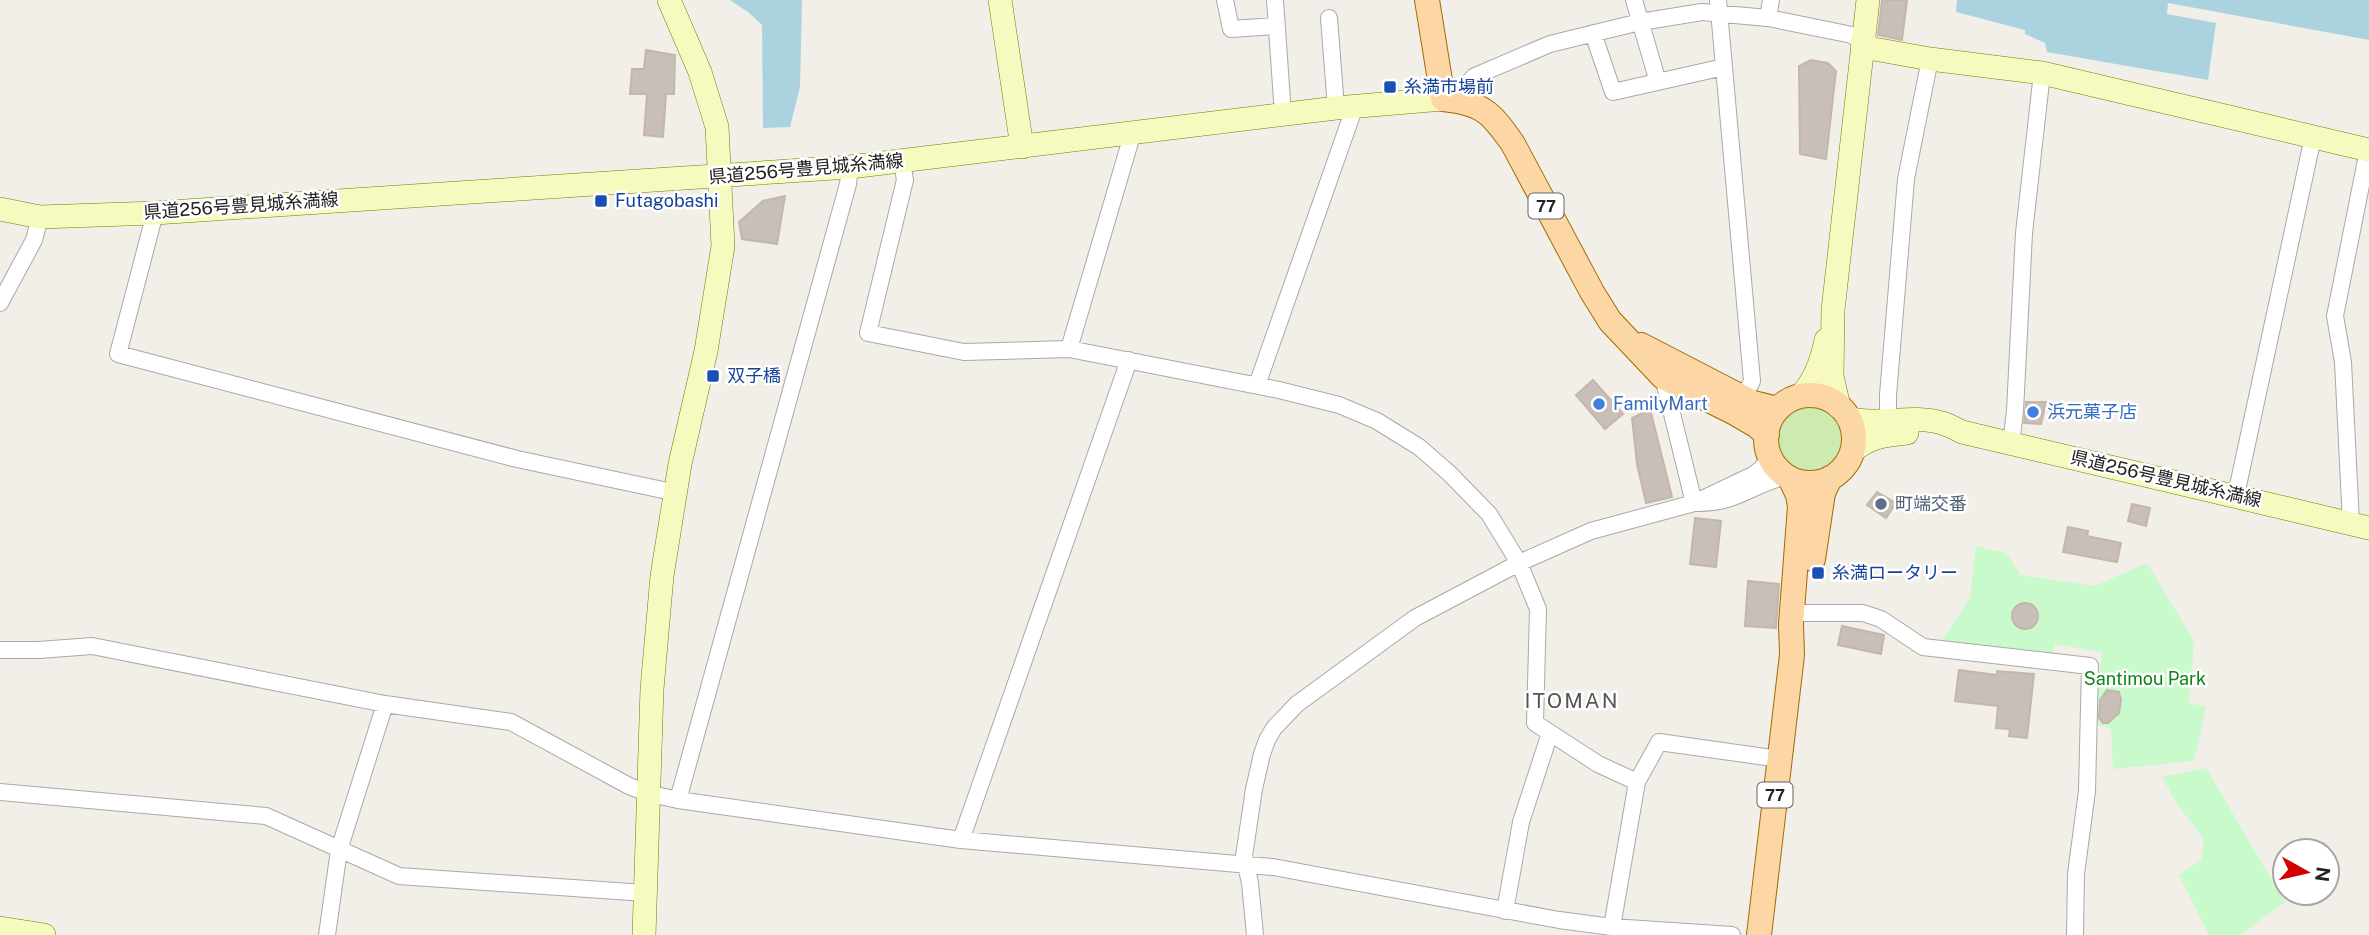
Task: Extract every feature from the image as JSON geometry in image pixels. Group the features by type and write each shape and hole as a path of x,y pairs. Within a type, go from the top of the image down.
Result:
{"main road":[{"path":"1427,0 1447,99"},
{"name":"77","path":"1447,99 1469,102 1487,112 1501,126 1592,292 1611,321 1664,377 1757,426 1769,446 1777,468 1789,478 1798,495 1800,506 1791,624 1792,655"},
{"name":"77","path":"1628,339 1743,398 1778,409"},
{"path":"1769,446 1770,422 1778,409 1800,396 1814,396 1828,399 1844,412 1854,441 1852,452"},
{"name":"77","path":"1759,935 1792,655 1803,613 1823,493 1830,478 1847,463 1852,452"},
{"path":"1789,478 1806,483 1830,478"}],"street":[{"path":"643,935 652,689 662,576 680,464 706,351 723,246 717,127 700,72 669,0"},
{"path":"1000,0 1022,147"},
{"path":"1225,0 1231,29 1275,26"},
{"path":"1275,0 1283,115"},
{"path":"1634,0 1658,82"},
{"path":"1768,18 1770,0"},
{"path":"1800,396 1808,388 1816,372 1825,348 1833,310 1867,0"},
{"path":"1447,99 1475,76 1550,44 1640,22 1719,7 1852,35 1874,49 2042,73 2368,150 2335,316 2343,362 2360,525"},
{"path":"1719,7 1752,381 1743,398"},
{"path":"1257,385 1346,107 1329,18"},
{"path":"1593,33 1614,92 1724,67"},
{"path":"1888,420 1906,179 1930,59"},
{"path":"2011,444 2024,233 2042,73"},
{"name":"県道256号豊見城糸満線","path":"0,209 40,217 155,213 850,167 1346,107 1447,99"},
{"path":"1069,349 1133,132"},
{"path":"2236,495 2314,137"},
{"path":"902,162 905,180 868,333 964,352 1069,349 1257,385 1339,405 1377,421 1419,447 1449,473 1489,514 1519,563 1538,609 1535,723 1598,764 1637,782"},
{"path":"678,800 848,184 850,167"},
{"path":"155,213 118,354 517,459 677,493"},
{"path":"0,303 34,240 40,217"},
{"path":"1833,310 1832,376 1844,412"},
{"path":"961,840 1129,360"},
{"path":"1664,377 1694,503"},
{"name":"県道256号豊見城糸満線","path":"1844,412 1860,421 1942,423 1962,432 2011,444 2360,525"},
{"name":"県道256号豊見城糸満線","path":"1852,452 1861,443 1877,436 1913,432 1941,435 1962,432"},
{"path":"1255,935 1244,845 1260,761 1267,740 1283,718 1313,690 1415,618 1519,563 1591,531 1694,503 1753,475 1762,468 1769,446"},
{"path":"1694,503 1727,501 1771,480 1789,478"},
{"path":"1803,613 1863,613 1881,619 1923,647 2090,666 2087,791 2076,874 2075,935"},
{"path":"0,650 92,646 385,704 511,722 604,773 647,793 678,800 961,840 1309,873 1505,911 1612,927 1732,935"},
{"path":"327,935 339,850 385,704"},
{"path":"1505,911 1521,822 1550,733"},
{"path":"1612,927 1637,782 1658,742 1780,759"},
{"path":"0,792 266,816 399,876 645,892"},
{"path":"0,928 37,934"}],"green space":[{"path":"1810,403 1830,409 1840,419 1846,439 1840,459 1830,469 1810,475 1790,469 1780,459 1774,439 1780,419 1790,409"},
{"name":"Santimou Park","path":"1976,546 2006,553 2021,575 2095,586 2147,563 2194,641 2189,703 2206,707 2194,761 2113,769 2111,728 2093,724 2102,652 2055,644 2053,655 1942,641 1970,598"},
{"path":"2206,768 2271,878 2271,907 2278,907 2240,935 2209,935 2179,875 2201,860 2204,839 2177,804 2162,777"}],"water":[{"path":"730,0 802,0 800,87 790,127 763,128 762,25"},
{"path":"1957,0 2369,0 2369,40 2168,3 2167,14 2216,23 2208,80 2047,52 2045,43 2025,34 2025,30 1956,12"}],"building":[{"path":"1882,0 1907,0 1902,40 1878,35"},
{"path":"646,50 675,55 674,94 666,94 663,137 644,135 647,94 630,94 632,69 644,69"},
{"path":"1811,60 1828,63 1836,71 1826,159 1800,154 1799,66"},
{"path":"785,196 777,244 742,239 739,222 763,201"},
{"name":"FamilyMart","path":"1593,380 1623,414 1605,429 1576,395"},
{"name":"浜元菓子店","path":"2026,402 2046,402 2041,424 2024,423"},
{"path":"1650,409 1672,497 1646,503 1637,464 1632,418"},
{"name":"町端交番","path":"1877,492 1896,503 1886,518 1867,505"},
{"path":"2132,504 2150,508 2146,526 2128,521"},
{"path":"1695,518 1721,521 1716,567 1690,564"},
{"path":"2068,527 2088,531 2087,536 2121,543 2117,562 2063,552"},
{"path":"1748,581 1779,584 1776,628 1745,626"},
{"path":"2025,603 2034,607 2038,616 2034,625 2025,629 2016,625 2012,616 2016,607"},
{"path":"1842,626 1884,635 1881,654 1838,645"},
{"path":"1959,670 1997,675 1997,671 2034,674 2027,738 2009,736 2010,729 1996,728 1998,706 1955,701"},
{"path":"2107,690 2119,692 2121,700 2119,713 2108,723 2103,723 2099,718 2100,700"}],"place":[{"name":"糸満市場前","path":"1390,87"},
{"name":"Futagobashi","path":"601,201"},
{"name":"双子橋","path":"713,376"},
{"name":"FamilyMart","path":"1599,404"},
{"name":"浜元菓子店","path":"2033,412"},
{"name":"町端交番","path":"1881,504"},
{"name":"糸満ロータリー","path":"1818,573"}],"district":[{"name":"ITOMAN","path":"1572,701"}]}
